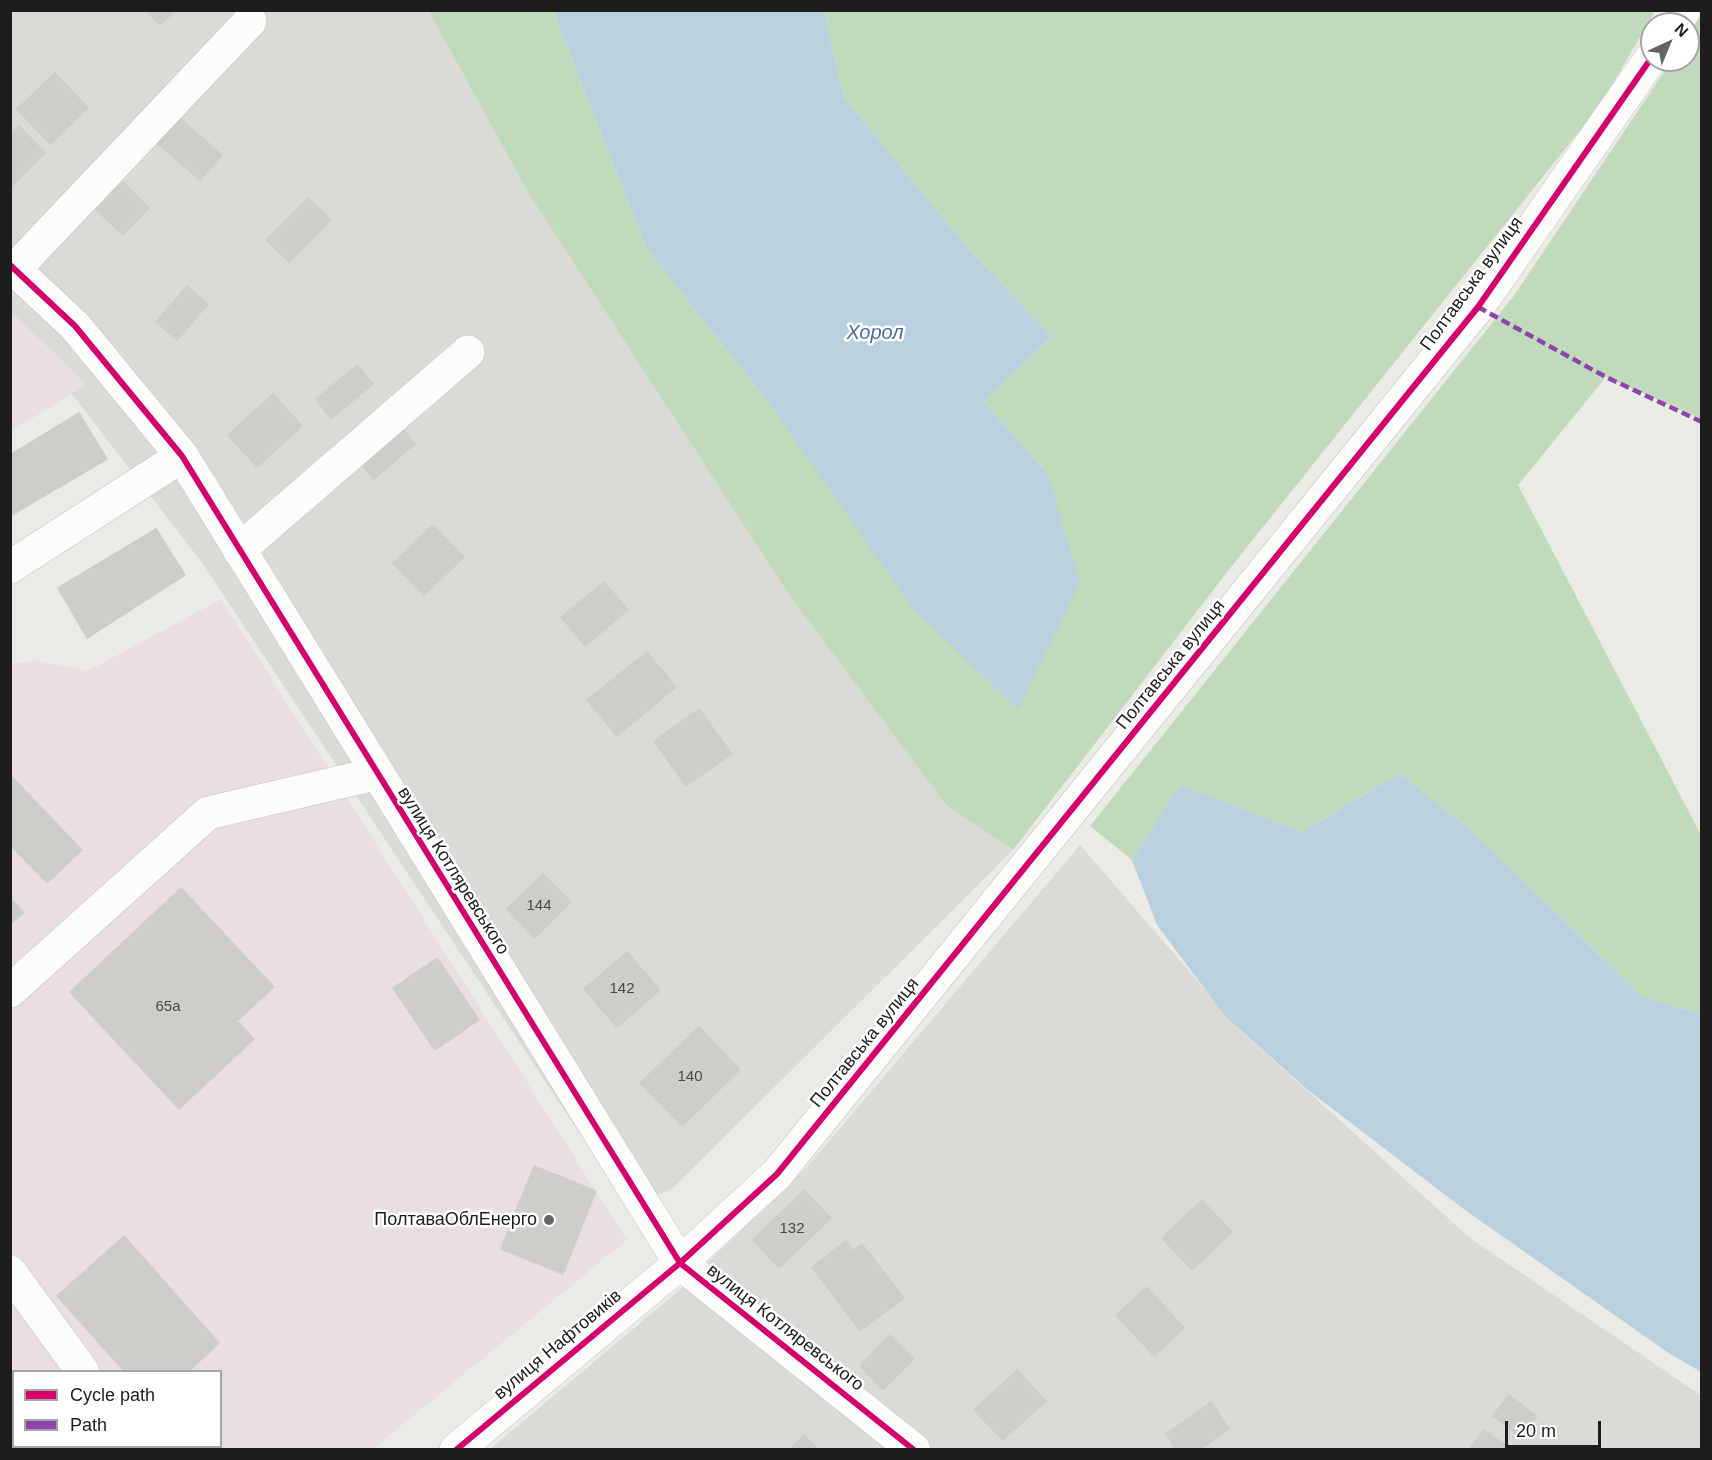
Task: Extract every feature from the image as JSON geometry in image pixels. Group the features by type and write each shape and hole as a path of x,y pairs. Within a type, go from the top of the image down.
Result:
{"street":[{"path":"13,267 250,21"},
{"name":"Полтавська вулиця","path":"680,1263 777,1174 975,932 1478,307 1642,72"},
{"name":"вулиця Котляревського","path":"13,267 75,326 182,456 375,774 680,1263 914,1449"},
{"path":"239,550 468,352"},
{"path":"10,567 182,456"},
{"path":"10,992 208,813 375,774"},
{"name":"вулиця Нафтовиків","path":"456,1449 680,1263"},
{"path":"10,1272 82,1370"}],"shaded area":[{"path":"11,11 429,11 947,806 1013,850 673,1188 629,1208 203,564 11,315"},
{"path":"11,311 86,384 10,432"},
{"name":"ПолтаваОблЕнерго","path":"221,599 627,1240 373,1449 11,1450 11,664 35,660 88,671"},
{"path":"1080,845 1240,1030 1470,1238 1702,1396 1701,1450 489,1450 675,1294 808,1166"}],"green space":[{"path":"429,11 553,11 647,249 769,403 1047,473 984,402 1052,336 973,254 844,98 824,11 1655,11 1640,12 1640,37 1601,104 1231,567 1013,850 947,806 790,596 528,192"},
{"path":"1701,15 1701,419 1606,377 1518,485 1701,835 1701,1014 1642,997 1473,832 1400,773 1303,832 1180,785 1132,860 1090,826 1513,297 1664,72 1700,72"}],"water":[{"name":"Хорол","path":"553,11 824,11 844,98 973,254 1052,336 984,402 1047,473 1080,582 1018,710 912,607 769,403 647,249"},
{"path":"1400,773 1473,832 1642,997 1701,1014 1701,1372 1670,1354 1465,1210 1309,1091 1226,1017 1157,925 1132,860 1180,785 1303,832"}],"building":[{"path":"146,10 176,10 160,25"},
{"path":"55,73 88,108 50,144 17,109"},
{"path":"177,116 222,155 200,180 155,141"},
{"path":"19,126 45,153 11,187 10,134"},
{"path":"123,182 149,208 123,235 96,210"},
{"path":"308,198 331,220 289,262 266,240"},
{"path":"187,286 208,304 177,340 156,322"},
{"path":"357,365 373,384 331,419 316,399"},
{"path":"273,394 302,426 257,467 228,435"},
{"path":"79,413 107,459 10,516 10,455"},
{"path":"398,424 415,444 374,479 357,459"},
{"path":"433,525 464,557 424,595 393,563"},
{"path":"156,529 185,575 87,638 58,588"},
{"path":"604,582 628,610 585,646 561,617"},
{"path":"647,652 676,687 617,736 587,700"},
{"path":"699,709 732,754 686,786 654,741"},
{"path":"10,775 82,850 47,883 10,845"},
{"path":"543,874 571,902 535,938 507,909"},
{"path":"181,888 274,987 237,1021 254,1039 179,1109 70,992"},
{"path":"10,898 24,913 10,924"},
{"path":"627,952 660,990 617,1027 584,989"},
{"path":"437,958 479,1020 435,1050 393,988"},
{"path":"699,1027 740,1070 682,1126 640,1083"},
{"name":"ПолтаваОблЕнерго","path":"534,1166 596,1191 563,1274 501,1249"},
{"path":"804,1190 831,1218 779,1268 753,1240"},
{"path":"1202,1200 1232,1232 1192,1270 1162,1238"},
{"path":"124,1236 219,1343 190,1370 123,1370 57,1296"},
{"path":"846,1241 853,1251 862,1244 904,1298 860,1331 812,1267"},
{"path":"1147,1287 1184,1328 1154,1356 1116,1315"},
{"path":"890,1335 914,1359 883,1390 860,1366"},
{"path":"1017,1370 1046,1401 1003,1440 974,1410"},
{"path":"1509,1395 1537,1416 1521,1437 1493,1416"},
{"path":"1211,1402 1229,1429 1200,1450 1176,1450 1166,1434"},
{"path":"1484,1430 1512,1450 1469,1450"},
{"path":"804,1435 819,1450 789,1450"}],"marked path":[{"path":"1478,307 1606,377 1702,422"}],"cycle path":[{"path":"456,1450 680,1263 777,1174 1478,307 1642,72"},
{"path":"10,265 75,326 182,456 680,1263 914,1450"}],"place":[{"name":"ПолтаваОблЕнерго","path":"549,1220"}]}
